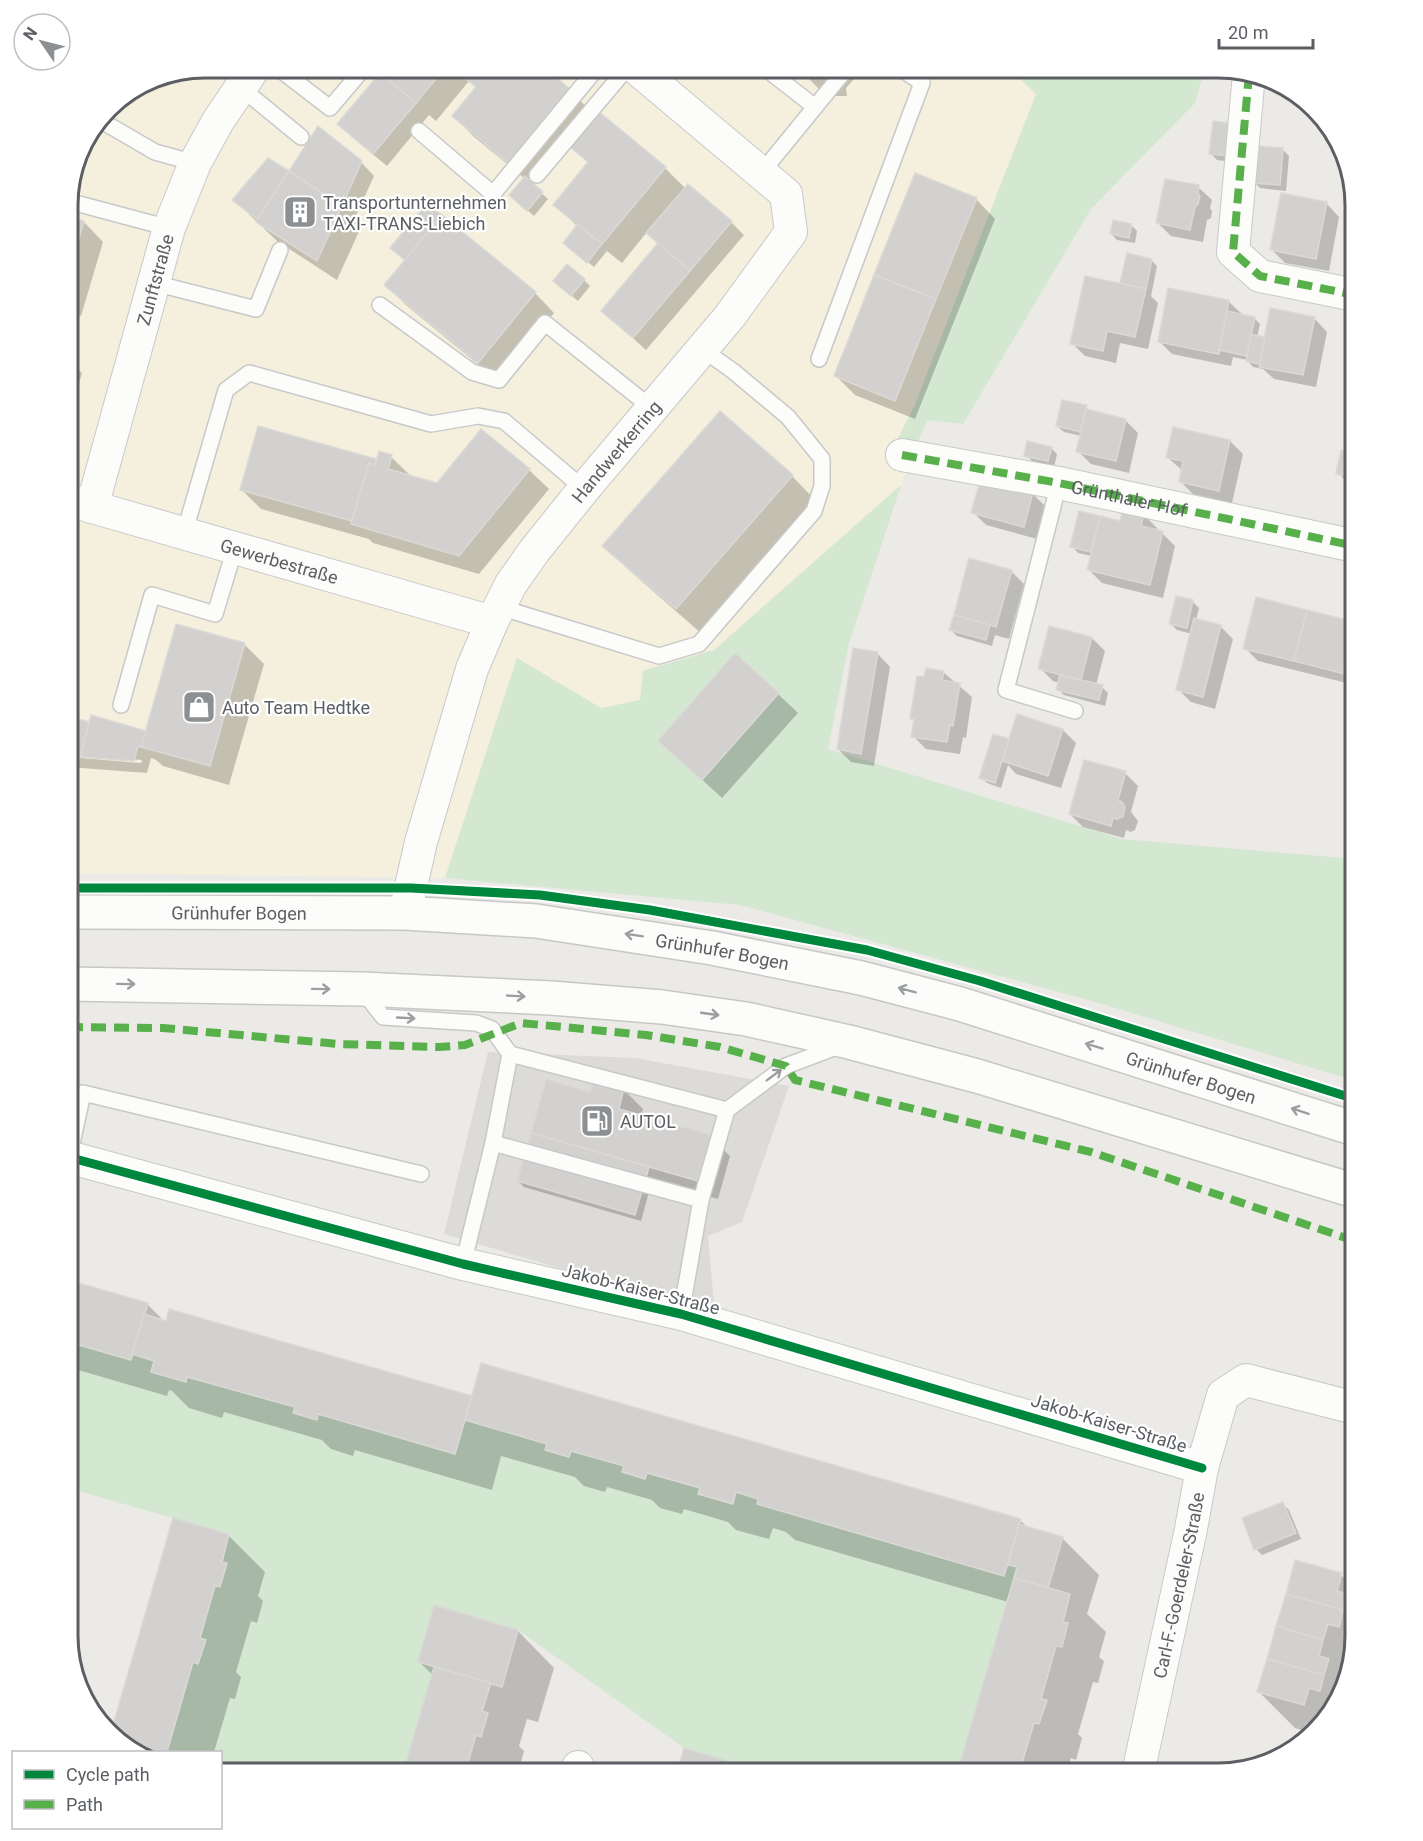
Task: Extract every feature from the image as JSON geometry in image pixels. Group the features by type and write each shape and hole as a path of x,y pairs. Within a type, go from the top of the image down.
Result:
{"main road":[{"name":"Grünhufer Bogen","path":"78,912 405,913 536,921 723,950 861,978 960,1004 1345,1126"},
{"path":"78,984 361,989 551,998 662,1007 746,1019 849,1042 977,1076 1345,1188"}],"street":[{"name":"Zunftstraße","path":"80,504 154,283 169,228 195,163 250,78"},
{"name":"Handwerkerring","path":"405,913 421,842 472,669 512,584 535,550 584,489 730,316 791,232 786,194 648,78"},
{"path":"1248,81 1233,252 1260,276 1345,293"},
{"name":"Grünthaler Hof","path":"902,455 1059,483 1345,544"},
{"name":"Gewerbestraße","path":"80,504 235,548 496,615"},
{"name":"Jakob-Kaiser-Straße","path":"78,1160 463,1264 681,1314 1202,1468"},
{"name":"Carl-F.-Goerdeler-Straße","path":"1140,1763 1202,1468 1223,1395 1246,1380 1345,1405"}],"lane":[{"path":"258,78 301,137"},
{"path":"267,78 330,108 356,78"},
{"path":"418,131 493,194 589,78"},
{"path":"537,175 619,78"},
{"path":"778,78 815,108"},
{"path":"762,172 839,78"},
{"path":"819,359 922,83 915,78"},
{"path":"107,124 155,152 195,163"},
{"path":"78,204 169,228"},
{"path":"154,283 256,309 280,250"},
{"path":"380,305 472,372 499,380 545,323 653,409"},
{"path":"496,615 659,656 699,644 814,511 822,486 822,459 788,417 702,349"},
{"path":"184,534 226,390 249,373 431,424 478,416 504,421 584,489"},
{"path":"1059,483 1006,690 1076,711"},
{"path":"121,705 153,595 215,614 235,548"},
{"path":"361,989 383,1017 476,1023 492,1029 510,1054 727,1110"},
{"path":"681,1314 701,1200 727,1110 786,1066 849,1042"},
{"path":"463,1264 493,1143 510,1054"},
{"path":"78,1114 83,1093 421,1174"},
{"path":"493,1143 701,1200"}],"shaded area":[{"path":"196,78 1019,78 1036,94 914,407 896,442 915,450 901,485 714,650 643,670 640,700 601,709 517,659 445,878 78,873 78,196 82,172 88,156 109,121 141,95 180,80"},
{"path":"488,1052 635,1058 789,1086 742,1222 708,1236 715,1314 444,1234"}],"green space":[{"path":"1019,78 1202,78 1195,103 1091,209 963,424 927,420 915,450 896,442 914,407 1036,94"},
{"path":"901,485 849,643 828,749 1122,839 1345,858 1345,1078 1099,1003 740,905 445,878 517,658 601,708 640,700 643,671 714,650"},
{"path":"78,1345 130,1360 132,1354 154,1361 151,1372 185,1382 188,1377 295,1407 294,1413 316,1420 318,1414 455,1454 465,1420 547,1444 546,1450 568,1457 571,1451 624,1466 622,1472 645,1479 647,1473 700,1488 698,1494 733,1503 736,1492 758,1499 757,1504 1004,1576 1008,1565 1017,1567 960,1763 734,1763 684,1748 518,1630 434,1605 418,1662 434,1667 406,1763 222,1763 222,1751 167,1751 193,1662 198,1663 205,1640 200,1638 215,1586 220,1587 227,1564 222,1562 229,1534 78,1491"}],"building":[{"path":"376,78 386,78 416,103 373,154 337,124"},
{"path":"386,78 437,78 416,103"},
{"path":"557,78 572,91 510,165 452,116 476,87 466,79"},
{"path":"598,111 666,167 602,244 553,205 588,162 569,146"},
{"path":"1213,121 1232,123 1229,156 1209,154"},
{"path":"318,126 362,161 342,206 289,171"},
{"path":"1256,146 1283,148 1280,185 1253,183"},
{"path":"268,158 289,171 257,219 232,200"},
{"name":"Transportunternehmen TAXI-TRANS-Liebich","path":"289,171 342,206 317,261 256,222"},
{"path":"915,173 977,198 936,299 874,275"},
{"path":"525,176 543,192 527,211 509,195"},
{"path":"1165,179 1199,185 1200,196 1190,230 1156,223"},
{"path":"688,184 732,221 690,271 646,233"},
{"path":"1281,193 1327,202 1316,259 1270,250"},
{"path":"427,203 442,215 405,260 390,248"},
{"path":"442,215 536,292 478,363 384,285"},
{"path":"78,219 84,221 78,242"},
{"path":"1113,220 1132,224 1129,238 1110,234"},
{"path":"577,225 602,244 587,263 563,243"},
{"path":"658,243 690,271 633,338 601,311"},
{"path":"1127,253 1152,259 1146,289 1120,283"},
{"path":"567,264 585,279 571,296 553,281"},
{"path":"874,275 936,299 895,401 834,376"},
{"path":"1085,276 1146,289 1135,337 1107,331 1103,351 1070,344"},
{"path":"1168,288 1229,300 1219,354 1158,342"},
{"path":"1270,308 1315,317 1303,375 1259,367"},
{"path":"1227,311 1255,317 1247,356 1219,350"},
{"path":"1251,334 1265,337 1260,364 1246,361"},
{"path":"1062,400 1087,405 1081,432 1056,426"},
{"path":"1086,409 1126,419 1116,461 1076,452"},
{"path":"720,411 793,475 676,609 602,546"},
{"path":"258,426 376,459 375,465 369,463 352,521 240,490"},
{"path":"1173,427 1230,440 1219,491 1179,482 1183,461 1166,458"},
{"path":"481,429 530,469 459,556 351,524 369,463 375,465 379,451 392,455 388,469 437,483"},
{"path":"1027,441 1052,447 1048,461 1024,456"},
{"path":"1341,450 1345,451 1345,476 1336,474"},
{"path":"981,478 1033,492 1024,527 971,513"},
{"path":"1123,508 1144,514 1141,526 1163,531 1150,585 1087,570 1100,516 1120,521"},
{"path":"1079,511 1100,516 1091,552 1070,547"},
{"path":"969,558 1012,570 996,627 954,615"},
{"path":"1176,596 1193,600 1187,628 1169,624"},
{"path":"1256,597 1307,610 1294,661 1243,649"},
{"path":"1307,610 1345,620 1345,674 1294,661"},
{"path":"954,615 990,625 986,640 949,630"},
{"path":"1194,618 1221,625 1203,697 1176,690"},
{"path":"176,624 245,643 210,766 141,747"},
{"path":"1049,626 1092,637 1081,680 1038,669"},
{"path":"853,648 878,652 861,754 837,749"},
{"path":"735,653 779,693 702,780 658,741"},
{"path":"926,668 944,671 942,680 960,683 953,726 950,725 947,742 911,737 914,719 910,719 917,676 924,677"},
{"path":"1060,675 1103,685 1099,700 1056,690"},
{"path":"1017,714 1063,729 1048,776 1002,761"},
{"path":"91,715 146,731 141,747 138,746 134,761 80,757"},
{"path":"78,719 89,722 80,757 78,757"},
{"path":"993,734 1009,739 995,783 979,778"},
{"path":"1084,760 1126,771 1118,800 1125,807 1123,817 1113,818 1111,826 1069,814"},
{"name":"AUTOL","path":"546,1079 590,1092 594,1080 624,1088 619,1109 711,1135 698,1181 531,1133"},
{"path":"531,1133 649,1167 635,1215 517,1181"},
{"path":"78,1283 148,1303 131,1360 78,1345"},
{"path":"169,1309 472,1396 455,1454 318,1414 317,1420 293,1413 295,1407 187,1377 186,1382 151,1372 154,1361 132,1354 144,1314 166,1321"},
{"path":"481,1363 1021,1519 1004,1576 757,1504 758,1499 736,1492 733,1504 698,1494 700,1488 647,1473 645,1479 622,1472 624,1466 571,1451 569,1457 545,1450 547,1444 465,1420"},
{"path":"1283,1502 1296,1533 1254,1550 1242,1518"},
{"path":"173,1518 229,1534 222,1562 227,1563 220,1587 215,1586 200,1638 206,1640 198,1664 193,1662 167,1751 149,1750 134,1742 113,1724"},
{"path":"1019,1524 1063,1537 1048,1588 1014,1578 1017,1567 1008,1565"},
{"path":"1295,1560 1342,1573 1337,1591 1345,1593 1343,1610 1286,1594"},
{"path":"1014,1578 1070,1594 1063,1622 1068,1623 1062,1647 1056,1646 1041,1699 1047,1700 1039,1724 1034,1723 1022,1763 960,1763"},
{"path":"1286,1594 1343,1610 1339,1627 1328,1624 1323,1640 1276,1626"},
{"path":"434,1605 518,1630 502,1687 418,1662"},
{"path":"1276,1626 1323,1640 1319,1656 1329,1659 1324,1675 1267,1659"},
{"path":"1267,1659 1324,1675 1320,1691 1309,1688 1304,1705 1257,1692"},
{"path":"434,1667 491,1683 482,1711 488,1713 481,1737 476,1735 468,1763 406,1763"},
{"path":"684,1748 734,1763 680,1763"}],"marked path":[{"path":"1248,81 1233,252 1260,276 1345,293"},
{"path":"902,455 1059,483 1345,544"},
{"path":"78,1027 163,1028 339,1044 439,1047 465,1045 521,1023 646,1035 720,1047 786,1066 795,1080 1091,1152 1345,1238"}],"cycle path":[{"path":"78,888 411,888 540,895 650,910 867,950 980,981 1345,1096"},
{"path":"78,1160 463,1264 681,1314 1202,1468"}],"place":[{"name":"Transportunternehmen TAXI-TRANS-Liebich","path":"300,212"},
{"name":"Auto Team Hedtke","path":"199,707"},
{"name":"AUTOL","path":"597,1121"}]}
